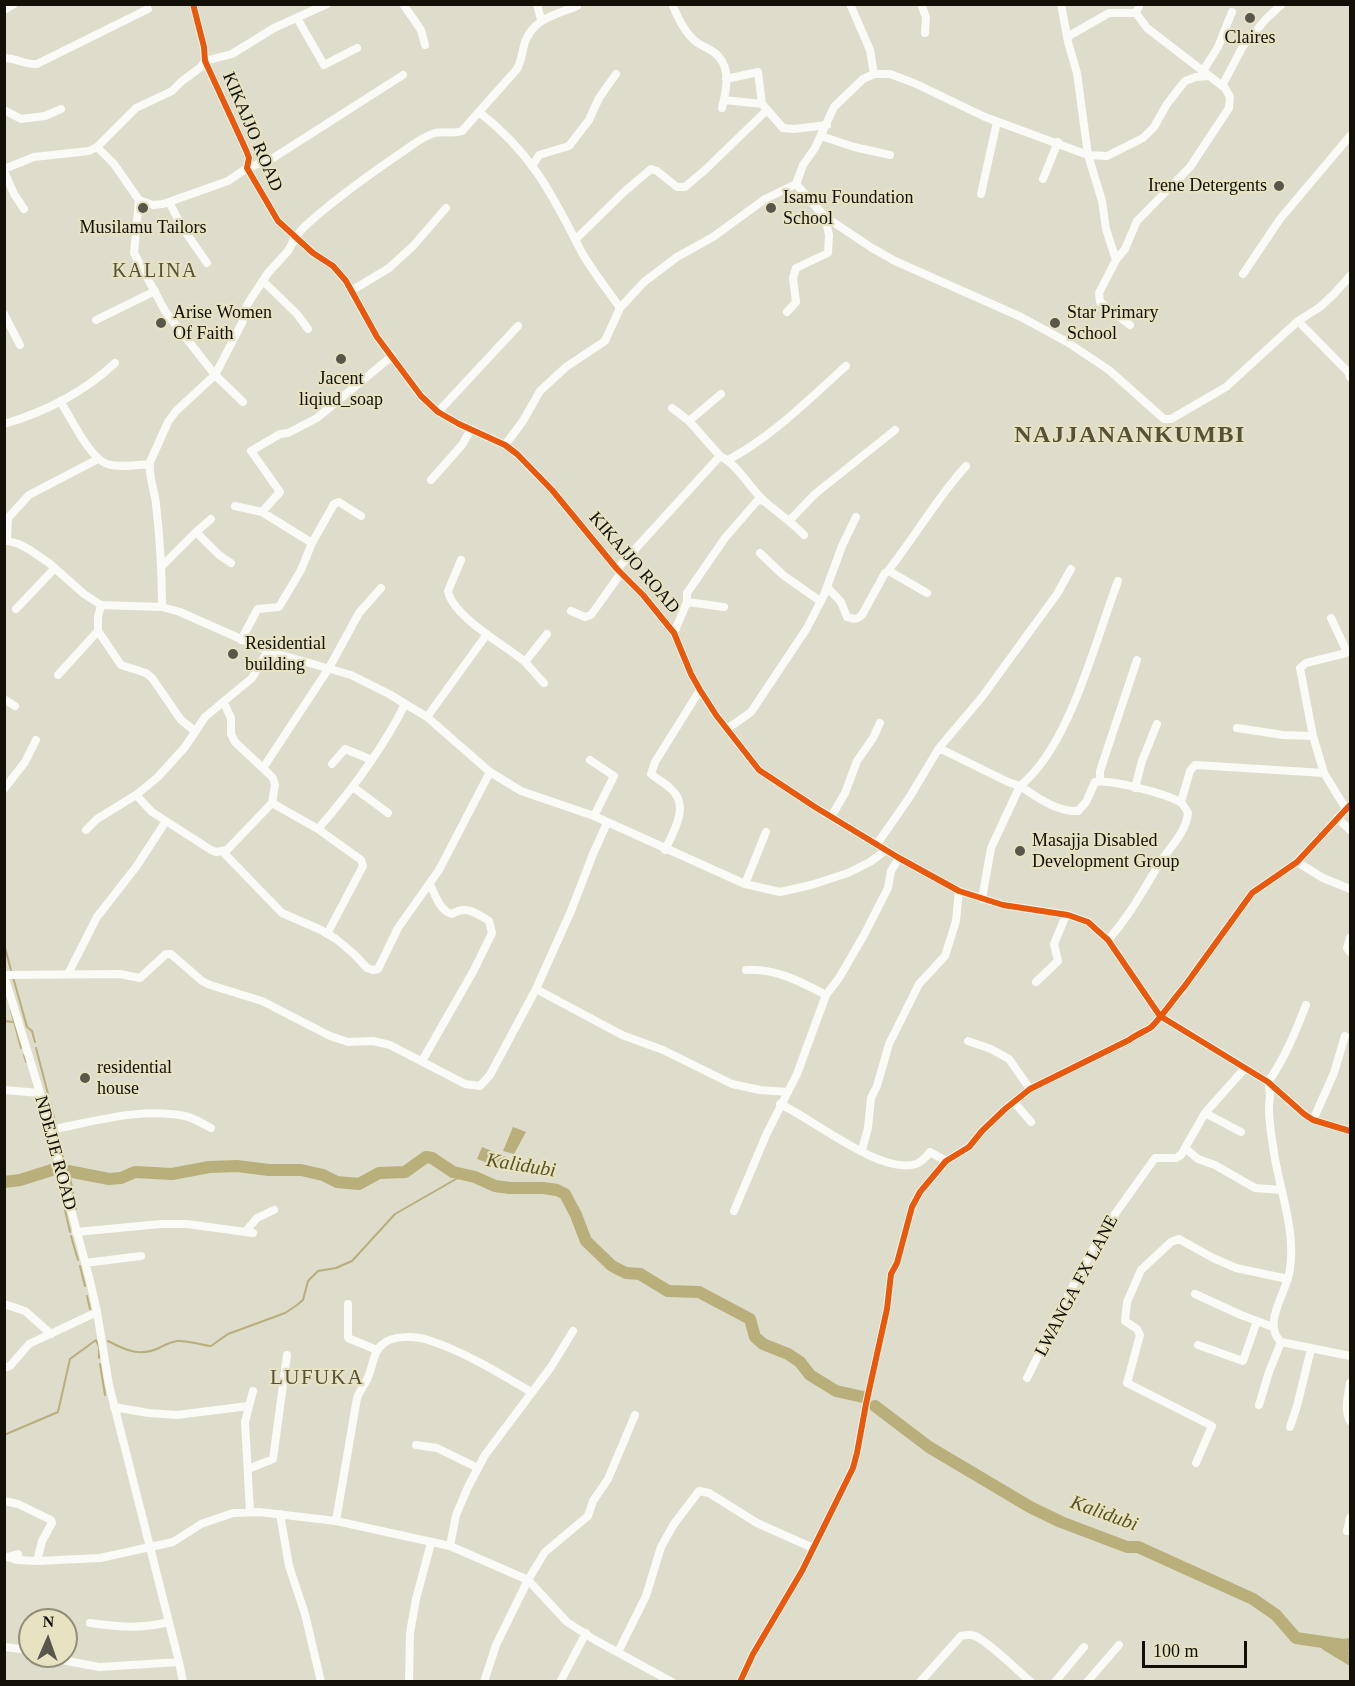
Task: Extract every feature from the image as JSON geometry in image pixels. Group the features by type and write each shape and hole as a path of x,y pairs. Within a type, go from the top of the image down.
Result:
{"street":[{"path":"4,10 14,4"},
{"name":"KIKAJJO ROAD","path":"193,4 204,47 205,61 246,150 249,158 248,168 269,209 295,238 333,266 351,291 377,338 421,396 438,412 505,445 552,490 674,633 700,690 759,770 831,817 958,891 1003,905 1066,915 1088,922 1108,940 1160,1016 1268,1082 1313,1120 1350,1131"},
{"path":"24,209 14,195 4,170 34,157 89,151 98,147 136,108 172,91 205,61 232,54 274,28 327,4"},
{"path":"403,4 421,30 425,45"},
{"path":"537,4 541,20"},
{"path":"672,4 677,17 694,40 720,57 726,70 723,104 765,107"},
{"path":"850,4 870,50 874,74"},
{"path":"1061,4 1077,73 1088,155 1116,260"},
{"path":"1222,86 1243,46 1282,4"},
{"path":"922,5 926,17 925,33"},
{"path":"162,608 162,566 157,506 150,464 168,422 176,411 215,375 242,323 246,307 276,262 288,251 295,238 316,216 365,177 434,133 454,134 462,131 517,69 530,31 541,20 577,6"},
{"path":"4,58 38,64 148,9"},
{"path":"1067,37 1109,13 1138,9 1147,28 1222,86 1230,97 1229,108 1190,167 1137,221 1125,249 1116,260 1099,293 1099,300 1130,325"},
{"path":"505,445 523,421 540,391 566,367 605,341 620,308 644,282 661,268 712,237 765,199 796,184 803,165 827,125 834,107 863,79 874,74 890,74 997,122 1058,142 1088,155 1107,156 1143,138 1154,127 1167,104 1185,81 1206,73 1232,12"},
{"path":"297,18 324,65 357,48"},
{"path":"726,79 758,72 765,107 783,128 827,125"},
{"path":"533,165 539,155 569,146 589,120 599,98 616,74"},
{"path":"98,147 114,164 139,200 153,205 169,202 228,182 248,168 270,160 404,75"},
{"path":"576,239 651,169 657,171 677,188 685,187 712,164 765,107"},
{"path":"4,110 21,119 45,116 62,109"},
{"path":"479,112 503,130 533,165 582,252 620,308"},
{"path":"981,194 997,122"},
{"path":"821,136 854,147 890,155"},
{"path":"1243,274 1280,219 1350,136"},
{"path":"1043,179 1058,142"},
{"path":"796,184 824,216 895,261 1000,307 1067,342 1109,370 1164,419 1171,419 1226,387 1298,321 1320,307 1350,276"},
{"path":"139,200 134,253 165,311 215,375 243,402"},
{"path":"169,202 182,227 207,263"},
{"path":"351,291 389,268 413,246 446,208"},
{"path":"787,312 796,303 793,278 796,268 828,253 829,235 824,216"},
{"path":"263,281 308,328"},
{"path":"96,320 155,291"},
{"path":"4,314 20,345"},
{"path":"1298,321 1350,377"},
{"path":"438,412 518,326"},
{"path":"262,512 280,492 251,451 280,434 288,434 317,418 392,356"},
{"path":"4,424 19,420 60,401 90,384 115,363"},
{"path":"571,611 585,617 591,615 619,571 724,458 744,452 808,401 846,366"},
{"path":"688,421 721,394"},
{"path":"60,401 98,459 108,465 116,466 150,464"},
{"path":"672,408 688,421 763,500 790,520 804,536"},
{"path":"431,480 456,452 471,429"},
{"path":"790,520 815,494 895,430"},
{"path":"98,459 29,495 8,518 6,541 19,544 55,568 86,596 101,605 162,608 197,620 268,651 351,675 389,693 427,717 490,772 521,791 594,816 665,850 745,884 780,891 802,888 848,873 870,862 886,850"},
{"path":"828,587 841,602 847,616 853,619 859,618 887,572 904,551 944,490 966,466"},
{"path":"674,633 687,602 687,594 725,538 756,501 763,500"},
{"path":"241,640 258,609 279,607 336,502 361,516"},
{"path":"235,506 262,512 312,543"},
{"path":"727,729 751,712 807,628 828,587 842,546 856,517"},
{"path":"162,566 211,519"},
{"path":"196,532 219,555 231,563"},
{"path":"760,553 783,575 820,601"},
{"path":"461,560 450,583 449,597 487,634 525,662 544,683"},
{"path":"16,609 55,568"},
{"path":"877,844 909,798 939,748 982,697 1057,594 1071,569"},
{"path":"887,572 892,572 927,593"},
{"path":"982,899 991,848 1020,786 1043,761 1072,706 1118,581"},
{"path":"263,768 329,668 359,613 381,588"},
{"path":"687,602 724,607"},
{"path":"101,605 98,632 121,665 146,673 152,678 181,720 195,731"},
{"path":"740,1682 846,1484 857,1453 887,1310 891,1274 897,1263 912,1208 920,1192 946,1161 969,1147 982,1131 1030,1089 1130,1040 1151,1027 1196,972 1258,887 1297,862 1348,807 1324,773 1312,736 1300,668 1306,663 1346,653 1331,618"},
{"path":"58,675 98,632"},
{"path":"525,662 547,633"},
{"path":"427,717 487,634"},
{"path":"86,830 97,819 136,795 173,762 205,717 252,678 268,651"},
{"path":"1100,781 1100,771 1137,660"},
{"path":"665,850 681,811 679,800 672,790 651,774 655,762 700,690"},
{"path":"4,699 15,706"},
{"path":"136,795 152,812 211,850 222,851 226,850 272,803 275,785 273,778 235,742 231,734 231,718 224,703"},
{"path":"318,829 372,760 392,730 405,704"},
{"path":"831,817 845,793 857,761 880,723"},
{"path":"1135,788 1142,761 1157,724"},
{"path":"1237,728 1283,735 1312,736"},
{"path":"4,789 25,762 36,740"},
{"path":"939,748 993,776 1020,786 1062,810 1078,811 1086,802 1095,782 1100,781 1135,788 1181,802 1188,813 1187,823 1127,918 1108,940"},
{"path":"332,764 345,749 372,760"},
{"path":"590,760 614,776 594,816"},
{"path":"1181,802 1190,771 1195,765 1324,773"},
{"path":"222,851 282,913 327,934 354,954 367,968 378,969 398,928 430,884 490,772"},
{"path":"352,787 388,813"},
{"path":"272,803 318,829 361,860 363,866 327,934"},
{"path":"1337,818 1350,830"},
{"path":"68,974 97,917 119,890 166,821"},
{"path":"4,975 120,974 140,978 166,954 171,954 202,981 210,985 262,1001 330,1036 353,1043 381,1042 465,1084 480,1086 490,1075 536,989 608,823"},
{"path":"745,884 766,832"},
{"path":"734,1211 780,1104 797,1074 826,995 839,978 864,935 888,888 891,871 899,858"},
{"path":"1297,862 1323,878 1350,889"},
{"path":"422,1061 474,970 492,933 489,921 473,911 466,909 452,914 447,913 430,884"},
{"path":"862,1150 868,1128 871,1098 877,1086 889,1044 919,984 945,956 956,921 958,891"},
{"path":"1036,982 1058,961 1054,944 1066,915"},
{"path":"1350,938 1347,948 1350,952"},
{"path":"747,970 776,973 826,995"},
{"name":"NDEJJE ROAD","path":"4,975 40,1093 85,1263 97,1311 114,1407"},
{"path":"536,989 621,1035 663,1050 732,1084 760,1090 788,1092"},
{"path":"1306,1005 1283,1061 1268,1082 1272,1097 1269,1107 1273,1148 1291,1240 1288,1279 1275,1313 1273,1327 1275,1336 1281,1342 1350,1356"},
{"path":"1313,1120 1334,1073 1345,1036"},
{"path":"968,1041 991,1049 1009,1059 1030,1089"},
{"path":"1245,1068 1205,1113 1185,1148 1198,1159 1215,1165 1255,1188 1281,1190"},
{"path":"4,1090 40,1093"},
{"path":"1014,1102 1031,1122"},
{"path":"780,1104 833,1137 881,1161 896,1165 916,1163 923,1160 930,1152 946,1161"},
{"path":"1205,1113 1241,1132"},
{"path":"49,1130 120,1116 162,1114 188,1116 211,1128"},
{"name":"LWANGA FX LANE","path":"1027,1378 1082,1268 1116,1213 1155,1158 1176,1158 1185,1148"},
{"path":"76,1232 161,1224 187,1224 249,1232 257,1218 274,1210"},
{"path":"1196,1463 1212,1425 1127,1383 1140,1335 1137,1329 1125,1321 1126,1305 1141,1270 1171,1242 1179,1239 1236,1268 1288,1279"},
{"path":"85,1263 141,1257"},
{"path":"1195,1294 1273,1327"},
{"path":"4,1304 25,1311 51,1334"},
{"path":"348,1304 348,1338 378,1350"},
{"path":"4,1368 10,1366 30,1344 97,1311"},
{"path":"1198,1345 1243,1361 1257,1321"},
{"path":"450,1546 456,1515 478,1468 551,1367 573,1331"},
{"path":"336,1521 357,1398 361,1388 368,1380 382,1344 395,1338 426,1339 468,1358 531,1392"},
{"path":"1259,1405 1281,1342"},
{"path":"1290,1427 1311,1349"},
{"path":"248,1468 273,1459 287,1355"},
{"path":"1350,1383 1346,1403 1350,1421"},
{"path":"250,1512 245,1432 248,1406 253,1391"},
{"path":"183,1682 180,1662 114,1407 177,1415 248,1406"},
{"path":"484,1682 496,1645 528,1580 545,1552 588,1516 593,1501 608,1479 635,1415"},
{"path":"416,1445 437,1448 478,1468"},
{"path":"618,1652 646,1596 661,1547 674,1524 699,1491 709,1493 757,1523 813,1548"},
{"path":"4,1501 18,1504 51,1520 52,1523 42,1541 37,1561"},
{"path":"18,1554 7,1557 37,1561 100,1558 173,1542 201,1524 233,1514 250,1512 336,1521 450,1546 528,1580 567,1622 672,1682"},
{"path":"280,1514 289,1566 305,1614 321,1682"},
{"path":"1347,1531 1350,1518"},
{"path":"409,1682 410,1633 431,1543"},
{"path":"90,1623 124,1628 146,1627 169,1622"},
{"path":"560,1682 586,1633"},
{"path":"920,1682 961,1636 967,1635 974,1636 983,1642 1031,1682"},
{"path":"1088,1682 1119,1645"},
{"path":"1055,1682 1084,1647"},
{"path":"78,1662 99,1666 180,1662"}],"shaded area":[{"path":"513,1127 526,1132 514,1154 503,1151"},
{"path":"482,1147 506,1157 502,1168 477,1159"}],"waterway":[{"path":"4,944 11,970"},
{"path":"13,977 27,1027 32,1031 35,1042"},
{"path":"11,1010 21,1048"},
{"path":"4,1021 13,1022"},
{"path":"36,1048 48,1094"},
{"path":"24,1055 26,1062"},
{"path":"50,1102 56,1126"},
{"path":"41,1113 51,1152"},
{"path":"58,1133 62,1153"},
{"path":"63,1156 64,1163"},
{"name":"Kalidubi","path":"68,1171 109,1179 121,1178 135,1172 172,1174 209,1167 237,1166 269,1170 301,1170 323,1175 337,1182 359,1184 379,1173 405,1172 426,1157 432,1158 453,1172 475,1177 495,1186 557,1190 565,1194 586,1241 612,1266 626,1273 640,1274 668,1291 699,1292 750,1319 755,1337 763,1344 788,1354 800,1362 810,1375 836,1391 863,1397"},
{"path":"54,1164 55,1169"},
{"path":"4,1182 20,1180 55,1169"},
{"path":"108,1341 127,1350 139,1352 152,1351 177,1341 211,1346 228,1334 285,1313 303,1300 308,1281 318,1271 336,1268 352,1261 395,1214 463,1175"},
{"path":"70,1177 76,1209"},
{"path":"60,1188 70,1232"},
{"path":"71,1236 78,1260"},
{"path":"80,1266 85,1286"},
{"path":"87,1296 90,1309"},
{"path":"4,1435 58,1412 70,1359 96,1340 99,1347 99,1358"},
{"path":"100,1364 105,1395"},
{"name":"Kalidubi","path":"875,1406 929,1447 1030,1507 1061,1522 1127,1547 1138,1547 1253,1599 1276,1615 1296,1638 1350,1644"},
{"name":"Kalidubi","path":"1327,1645 1350,1659"}],"cycle path":[{"path":"193,4 204,47 205,61 246,150 249,158 247,168 278,221 313,253 333,266 346,281 377,337 421,396 438,412 505,445 552,490 617,569 643,595 674,633 700,690 716,715 759,770 899,858 959,891 1003,905 1068,915 1088,922 1108,940 1160,1016 1268,1082 1313,1120 1350,1131"},
{"path":"740,1682 753,1654 802,1571 853,1468 887,1309 891,1274 897,1263 912,1207 920,1192 946,1161 969,1147 1005,1109 1030,1089 1150,1028 1184,987 1252,893 1297,862 1350,805"}],"place":[{"name":"Claires","path":"1250,18"},
{"name":"Irene Detergents","path":"1279,186"},
{"name":"Musilamu Tailors","path":"143,208"},
{"name":"Isamu Foundation School","path":"771,208"},
{"name":"Arise Women Of Faith","path":"161,323"},
{"name":"Star Primary School","path":"1055,323"},
{"name":"Jacent liqiud_soap","path":"341,359"},
{"name":"Residential building","path":"233,654"},
{"name":"Masajja Disabled Development Group","path":"1020,851"},
{"name":"residential house","path":"85,1078"}],"district":[{"name":"KALINA","path":"155,272"},
{"name":"NAJJANANKUMBI","path":"1130,436"},
{"name":"LUFUKA","path":"317,1378"}]}
